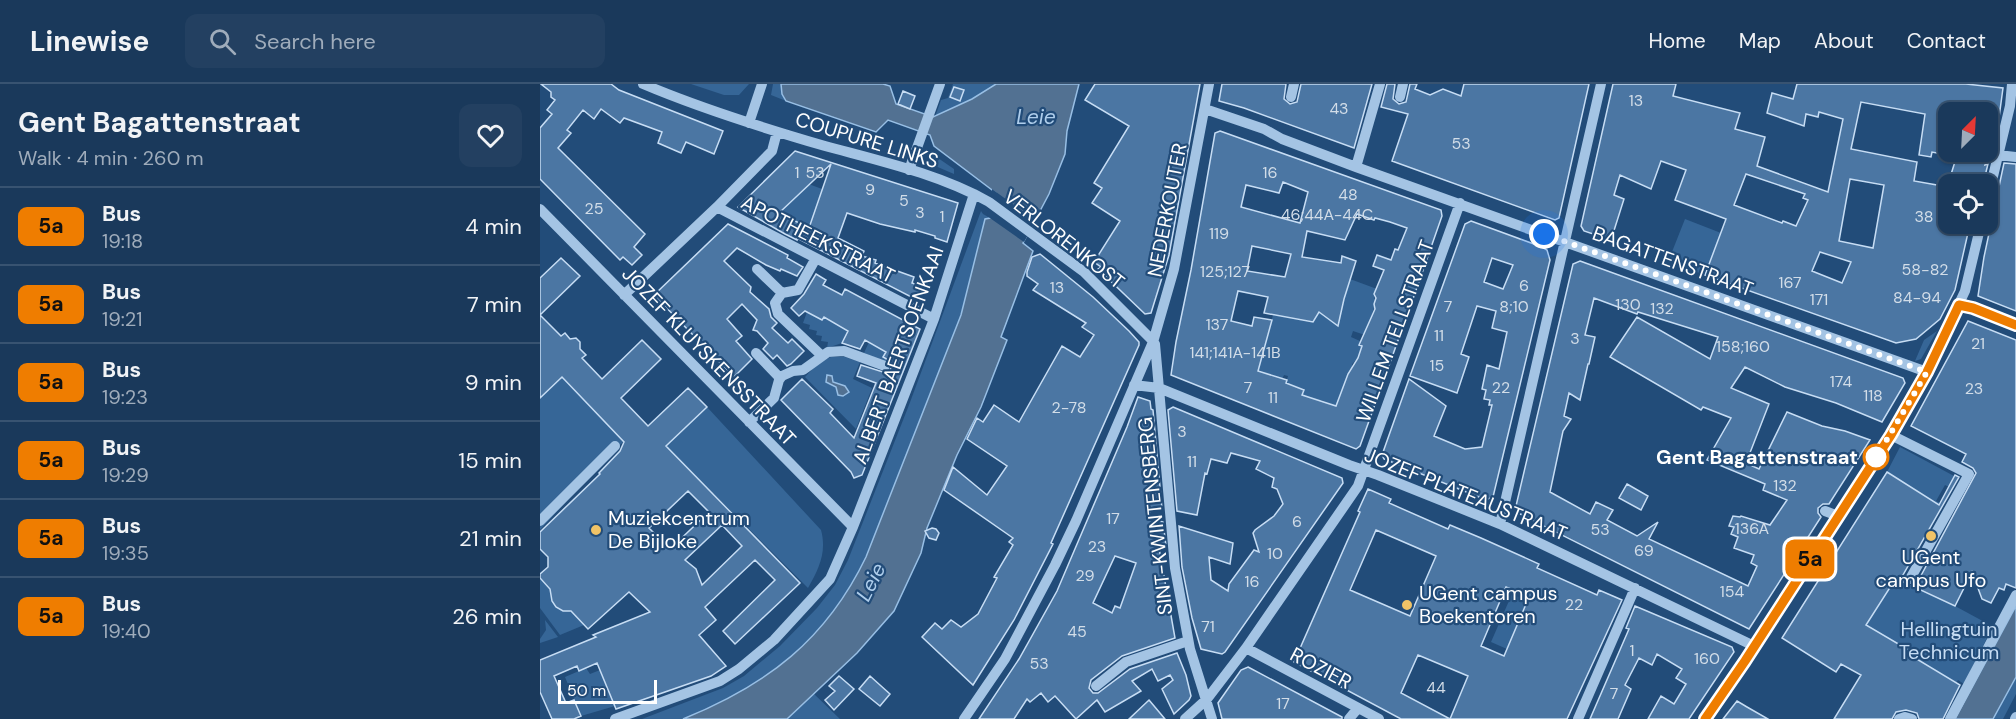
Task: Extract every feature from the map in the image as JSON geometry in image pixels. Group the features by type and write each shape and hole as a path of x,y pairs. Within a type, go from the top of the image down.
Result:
{"street":[{"name":"COUPURE LINKS","path":"643,84 693,105 909,170 974,194"},
{"path":"749,123 762,84"},
{"path":"909,170 940,84"},
{"name":"NEDERKOUTER","path":"964,719 1005,659 1050,574 1076,521 1153,342 1173,276 1209,84"},
{"path":"1291,97 1294,84"},
{"path":"1356,167 1380,84"},
{"path":"1400,97 1403,84"},
{"path":"1500,524 1601,84"},
{"path":"2009,84 2010,106 1998,155 2016,158"},
{"name":"BAGATTENSTRAAT","path":"1205,109 1263,129 1282,139 1356,167 1927,372"},
{"path":"624,295 772,151 777,132"},
{"name":"VERLORENKOST","path":"974,194 989,202 1084,272 1153,342"},
{"name":"ALBERT BAERTSOENKAAI","path":"615,719 720,681 757,655 813,600 830,579 853,527 934,319 974,194"},
{"name":"WILLEM TELLSTRAAT","path":"1185,719 1207,699 1246,648 1358,486 1460,203"},
{"name":"APOTHEEKSTRAAT","path":"717,207 934,319"},
{"name":"JOZEF KLUYSKENSSTRAAT","path":"540,208 853,527"},
{"path":"1705,719 1891,435 1927,372 1965,291 1979,234"},
{"path":"816,258 798,290 782,293 775,303 778,314 821,356"},
{"path":"757,269 782,293"},
{"path":"1959,305 1973,308 2016,325"},
{"name":"SINT-KWINTENSBERG","path":"1153,342 1175,568 1188,641 1212,719"},
{"path":"749,422 774,398 780,378 786,373 803,370 828,352 844,351 885,366"},
{"path":"756,353 780,378"},
{"name":"JOZEF PLATEAUSTRAAT","path":"1134,385 1159,388 1500,524 1754,646"},
{"path":"1891,435 1969,474 1910,579"},
{"path":"540,521 615,446"},
{"path":"1825,511 1838,516"},
{"path":"1578,719 1635,588"},
{"path":"1950,719 2016,595"},
{"path":"1096,686 1126,662 1188,641"},
{"name":"ROZIER","path":"1246,648 1379,719"},
{"path":"1350,719 1358,708"},
{"path":"1899,719 1905,717 1912,719"}],"green space":[{"path":"691,84 749,84 739,95 724,95"},
{"path":"773,84 781,84 782,94 786,101 771,95"},
{"path":"953,84 996,84 935,117 941,100 948,98"},
{"path":"932,156 954,169 954,174 933,165 930,161"},
{"path":"806,183 822,189 809,229 771,209"},
{"path":"981,211 990,218 987,220 961,315 866,557 841,601 810,638 792,655 752,684 707,710 683,719 642,719 723,688 744,676 780,646 817,608 835,585 848,560 909,405"},
{"path":"1685,219 1721,233 1705,275 1668,262"},
{"path":"1350,279 1377,289 1374,293 1375,305 1365,335 1353,331 1351,337 1360,341 1359,345 1363,346 1360,356 1352,364 1352,375 1348,374 1342,389 1344,404 1338,402 1336,406 1321,400 1318,405 1302,395 1304,389 1286,383 1288,376 1284,375 1281,382 1272,379 1272,375 1258,370 1273,315 1313,322 1318,312 1330,319 1344,299"},
{"path":"828,308 848,331 842,343 827,348 828,342 821,341 822,336 816,335 817,331 809,329 810,325 803,323 807,312 822,320"},
{"path":"1937,331 1921,359 1915,361 1924,340"},
{"path":"879,334 890,354 886,362 864,353 869,342 874,345"},
{"path":"831,357 845,357 860,362 853,379 872,388 856,429 805,377 819,362"},
{"path":"562,377 624,441 540,530 540,398"},
{"path":"707,407 821,530 823,546 821,560 808,588 666,446"},
{"path":"1900,447 1954,476 1949,487 1945,485 1936,501 1940,503 1939,505 1887,472"},
{"path":"540,578 551,590 555,605 562,610 571,611 584,625 560,635 540,608"},
{"name":"Hellingtuin Technicum","path":"1896,578 1990,625 1991,630 1964,684 1958,680 1956,683 1866,625"},
{"path":"1512,594 1527,601 1507,649 1491,642"},
{"path":"545,620 558,637 540,643 546,630"},
{"path":"586,668 590,674 600,670 615,706 581,716 565,677"},
{"path":"2016,677 2016,694 2003,719 1993,719"},
{"path":"814,694 840,719 787,719"}],"water":[{"name":"Leie","path":"781,84 883,84 890,86 896,104 933,117 972,99 996,84 1079,84 1067,131 1065,154 1049,194 1023,243 1033,251 1001,337 1007,340 981,407 957,455 927,528 921,553 894,611 857,653 787,719 683,719 741,691 767,675 791,656 813,636 850,586 866,557 961,315 985,219 990,218 996,193 934,146 930,135 888,120 876,132 786,101 782,94"},
{"path":"827,375 832,376 833,382 845,386 849,392 843,396 838,395 836,387 826,382"},
{"path":"2016,606 2016,677 1993,719 1955,719"}],"pier":[{"path":"992,189 1036,221 1024,242 987,216"}],"building":[{"path":"541,84 611,84 619,90 723,131 714,154 686,142 681,153 658,143 662,132 624,118 620,123 601,109 594,119 583,110 567,130 571,133 558,148 645,234 634,247 642,255 632,265 623,257 620,260 540,179 540,128 552,114 547,110 555,100 551,97 551,92"},
{"path":"1095,84 1200,84 1169,255 1151,313 1145,314 1098,269 1101,267 1094,262 1120,221 1092,203 1102,188 1094,183 1129,126 1085,100"},
{"path":"1222,84 1286,84 1284,99 1290,104 1297,102 1301,84 1372,84 1354,148 1219,101"},
{"path":"1387,84 1395,84 1393,99 1399,104 1406,102 1410,84 1417,84 1415,89 1430,95 1443,89 1461,96 1464,84 1589,84 1559,218 1555,220 1392,161 1408,114 1381,107"},
{"path":"1613,84 1676,84 1673,96 1740,113 1735,129 1765,137 1757,166 1828,192 1843,119 1819,112 1818,117 1806,114 1804,126 1767,113 1772,93 1793,99 1797,84 1966,84 2003,88 1998,125 1998,102 1938,102 1938,153 1932,152 1931,157 1919,155 1925,114 1861,102 1851,149 1917,162 1914,181 1938,185 1938,234 1968,234 1955,290 1940,319 1916,339 1896,343 1705,275 1726,219 1675,200 1686,170 1661,161 1651,189 1620,175 1614,195 1624,199 1611,240 1584,231 1581,226","holes":["1746,174 1805,194 1803,198 1808,200 1796,226 1734,205","1850,179 1884,185 1873,248 1839,241","1820,252 1851,262 1842,283 1812,271"]},
{"path":"954,87 964,90 960,101 950,97"},
{"path":"903,91 915,96 910,109 898,104"},
{"path":"1220,131 1441,210 1442,216 1414,296 1360,446 1356,449 1171,375 1215,133","holes":["1283,182 1308,192 1300,223 1241,207 1246,185 1279,193","1357,214 1407,228 1391,260 1377,255 1373,266 1384,270 1374,294 1375,309 1359,345 1362,346 1358,358 1348,374 1336,406 1302,395 1304,390 1286,383 1287,380 1258,371 1272,320 1254,317 1252,326 1231,321 1238,291 1268,297 1264,313 1313,322 1319,312 1338,326 1356,261 1342,256 1341,263 1302,257 1307,231 1345,240","1252,246 1291,254 1285,277 1247,271"]},
{"path":"795,151 958,203 947,242 915,230 915,232 880,224 847,213 838,238 864,251 862,256 876,260 875,263 914,277 912,283 921,286 917,300 785,234 738,207","holes":["831,164 809,228 779,213"]},
{"path":"1955,162 1986,162 1985,165 1988,164 1986,174 1951,174"},
{"path":"2004,163 2016,164 2016,311 1978,296 1989,234 1998,234 1998,191"},
{"path":"1471,221 1542,247 1547,250 1550,260 1493,497 1486,500 1384,459 1382,455 1409,379 1446,406 1434,436 1465,449 1482,447 1492,405 1489,405 1490,400 1484,399 1486,390 1482,389 1487,365 1499,369 1507,332 1492,328 1496,311 1477,306 1461,354 1469,357 1457,393 1410,376 1465,224","holes":["1492,258 1513,265 1503,289 1484,282"]},
{"path":"728,224 788,255 787,258 803,267 797,276 766,265 737,248 724,261 751,287 750,292 769,309 771,317 777,323 772,328 788,343 792,339 804,351 787,366 777,355 773,359 763,349 768,343 757,331 753,330 757,320 742,304 727,319 742,336 736,341 752,359 734,377 654,295"},
{"path":"1040,254 1093,297 1129,331 1139,345 1051,543 1053,544 1014,620 973,685 922,637 935,623 942,629 951,620 961,627 978,614 997,578 994,577 1013,545 1009,542 1013,538 944,490 953,467 987,495 1007,466 967,439 977,418 983,422 994,405 1019,422 1062,346 1080,357 1094,335 1082,327 1086,323 1033,290 1038,284 1027,276 1027,272 1032,257"},
{"path":"561,258 580,276 540,315 540,278"},
{"path":"1580,261 1903,378 1905,383 1882,422 1836,403 1785,387 1745,367 1731,388 1769,404 1746,463 1759,469 1787,412 1822,426 1870,440 1829,504 1823,504 1818,508 1821,517 1749,629 1520,514 1516,506 1573,264","holes":["1594,298 1637,314 1638,312 1718,337 1710,359 1637,317 1610,357 1701,410 1703,407 1731,418 1707,460 1765,484 1763,490 1787,500 1770,525 1741,516 1733,516 1729,526 1734,527 1731,534 1738,537 1734,548 1754,555 1751,563 1757,566 1748,586 1649,539 1658,522 1637,536 1607,520 1613,510 1596,502 1590,514 1550,492 1563,431 1571,419 1564,416 1569,393 1580,400 1589,364 1595,337 1585,335"]},
{"path":"816,274 826,280 823,285 842,295 845,289 920,329 862,475 854,478 851,472 781,400 802,379 833,409 830,413 854,438 876,383 857,376 861,365 886,373 890,371 892,364 883,357 886,352 865,340 860,349 842,343 848,331 824,317 822,320 805,311 799,316 791,308 804,294"},
{"path":"540,315 561,336 565,333 570,339 576,338 580,342 580,349 586,355 582,358 602,379 642,340 661,359 621,398 648,426 688,388 707,407 666,446 800,583 735,644 723,631 775,580 755,560 705,607 716,620 699,635 726,666 711,676 616,709 597,663 579,671 577,666 554,676 566,703 574,700 581,716 574,719 552,719 540,692 540,660 650,612 629,592 588,629 571,611 563,611 556,607 552,601 550,589 540,578 540,574 548,567 548,557 540,549 540,532 600,474 620,451 624,442 562,377 540,398","holes":["688,491 709,512 670,549 649,528","722,525 742,546 702,585 696,569 685,560"]},
{"path":"1968,321 2016,340 2016,588 2006,584 2004,590 1999,588 1991,603 1982,599 1972,572 1955,606 1912,586 1917,583 1976,473 1973,468 1962,462 1966,454 1911,426"},
{"path":"1138,397 1150,401 1153,410 1162,509 1151,507 1149,517 1163,522 1166,546 1159,548 1175,638 1122,656 1091,680 1089,688 1093,693 1098,693 1130,669 1177,653 1186,675 1191,696 1189,700 1174,714 1162,689 1173,680 1170,675 1158,681 1152,669 1132,681 1141,691 1105,712 1097,700 1076,719 1055,696 1048,702 1041,693 1030,702 1027,699 1014,719 979,719 1019,659 1057,591","holes":["1115,556 1136,563 1120,608 1115,606 1112,613 1093,603"]},
{"path":"1173,407 1342,478 1343,483 1222,654 1201,649 1182,567 1179,526 1233,543 1230,564 1209,557 1211,580 1228,591 1229,584 1254,550 1259,552 1253,533 1274,516 1283,504 1277,489 1272,487 1274,478 1256,469 1260,461 1231,453 1227,463 1211,459 1207,474 1205,473 1197,515 1177,511 1168,410"},
{"path":"1887,472 1939,505 1955,475 1959,477 1903,575 1903,582 1896,578 1866,625 1907,649 1905,652 1960,685 1943,719 1919,719 1917,713 1906,710 1896,712 1892,719 1834,719 1861,675 1841,664 1836,672 1782,638"},
{"path":"1627,484 1648,496 1641,510 1619,498"},
{"name":"UGent campus Boekentoren","path":"1368,489 1391,499 1389,503 1448,529 1450,525 1481,538 1539,564 1537,568 1597,595 1599,590 1622,600 1567,719 1450,719 1401,719 1294,662 1360,512 1358,511","holes":["1376,530 1436,556 1410,616 1350,590","1506,587 1529,597 1504,656 1481,646","1418,655 1468,676 1450,719 1401,693"]},
{"path":"932,528 939,533 936,540 929,538 925,531"},
{"path":"1635,606 1732,647 1734,652 1689,719 1648,719 1661,696 1674,704 1686,684 1676,678 1682,669 1657,654 1652,665 1639,658 1625,685 1631,689 1618,719 1590,719 1629,629 1626,628"},
{"path":"1248,667 1342,719 1222,719 1218,703 1241,670"},
{"path":"839,676 854,689 834,710 825,700 835,691 829,686"},
{"path":"870,676 890,694 880,706 859,689"},
{"path":"1149,700 1165,719 1129,719"},
{"path":"1737,701 1747,707 1768,719 1723,719"}],"bus line":[{"name":"5a","path":"1705,719 1891,435 1927,372 1959,305 1973,308 2016,325"}],"place":[{"name":"Gent Bagattenstraat","path":"1876,457"},
{"name":"Muziekcentrum De Bijloke","path":"596,530"},
{"name":"UGent campus Ufo","path":"1931,536"},
{"name":"UGent campus Boekentoren","path":"1407,605"}],"route":[{"path":"1544,234 1927,372 1873,463 1876,457"}]}
